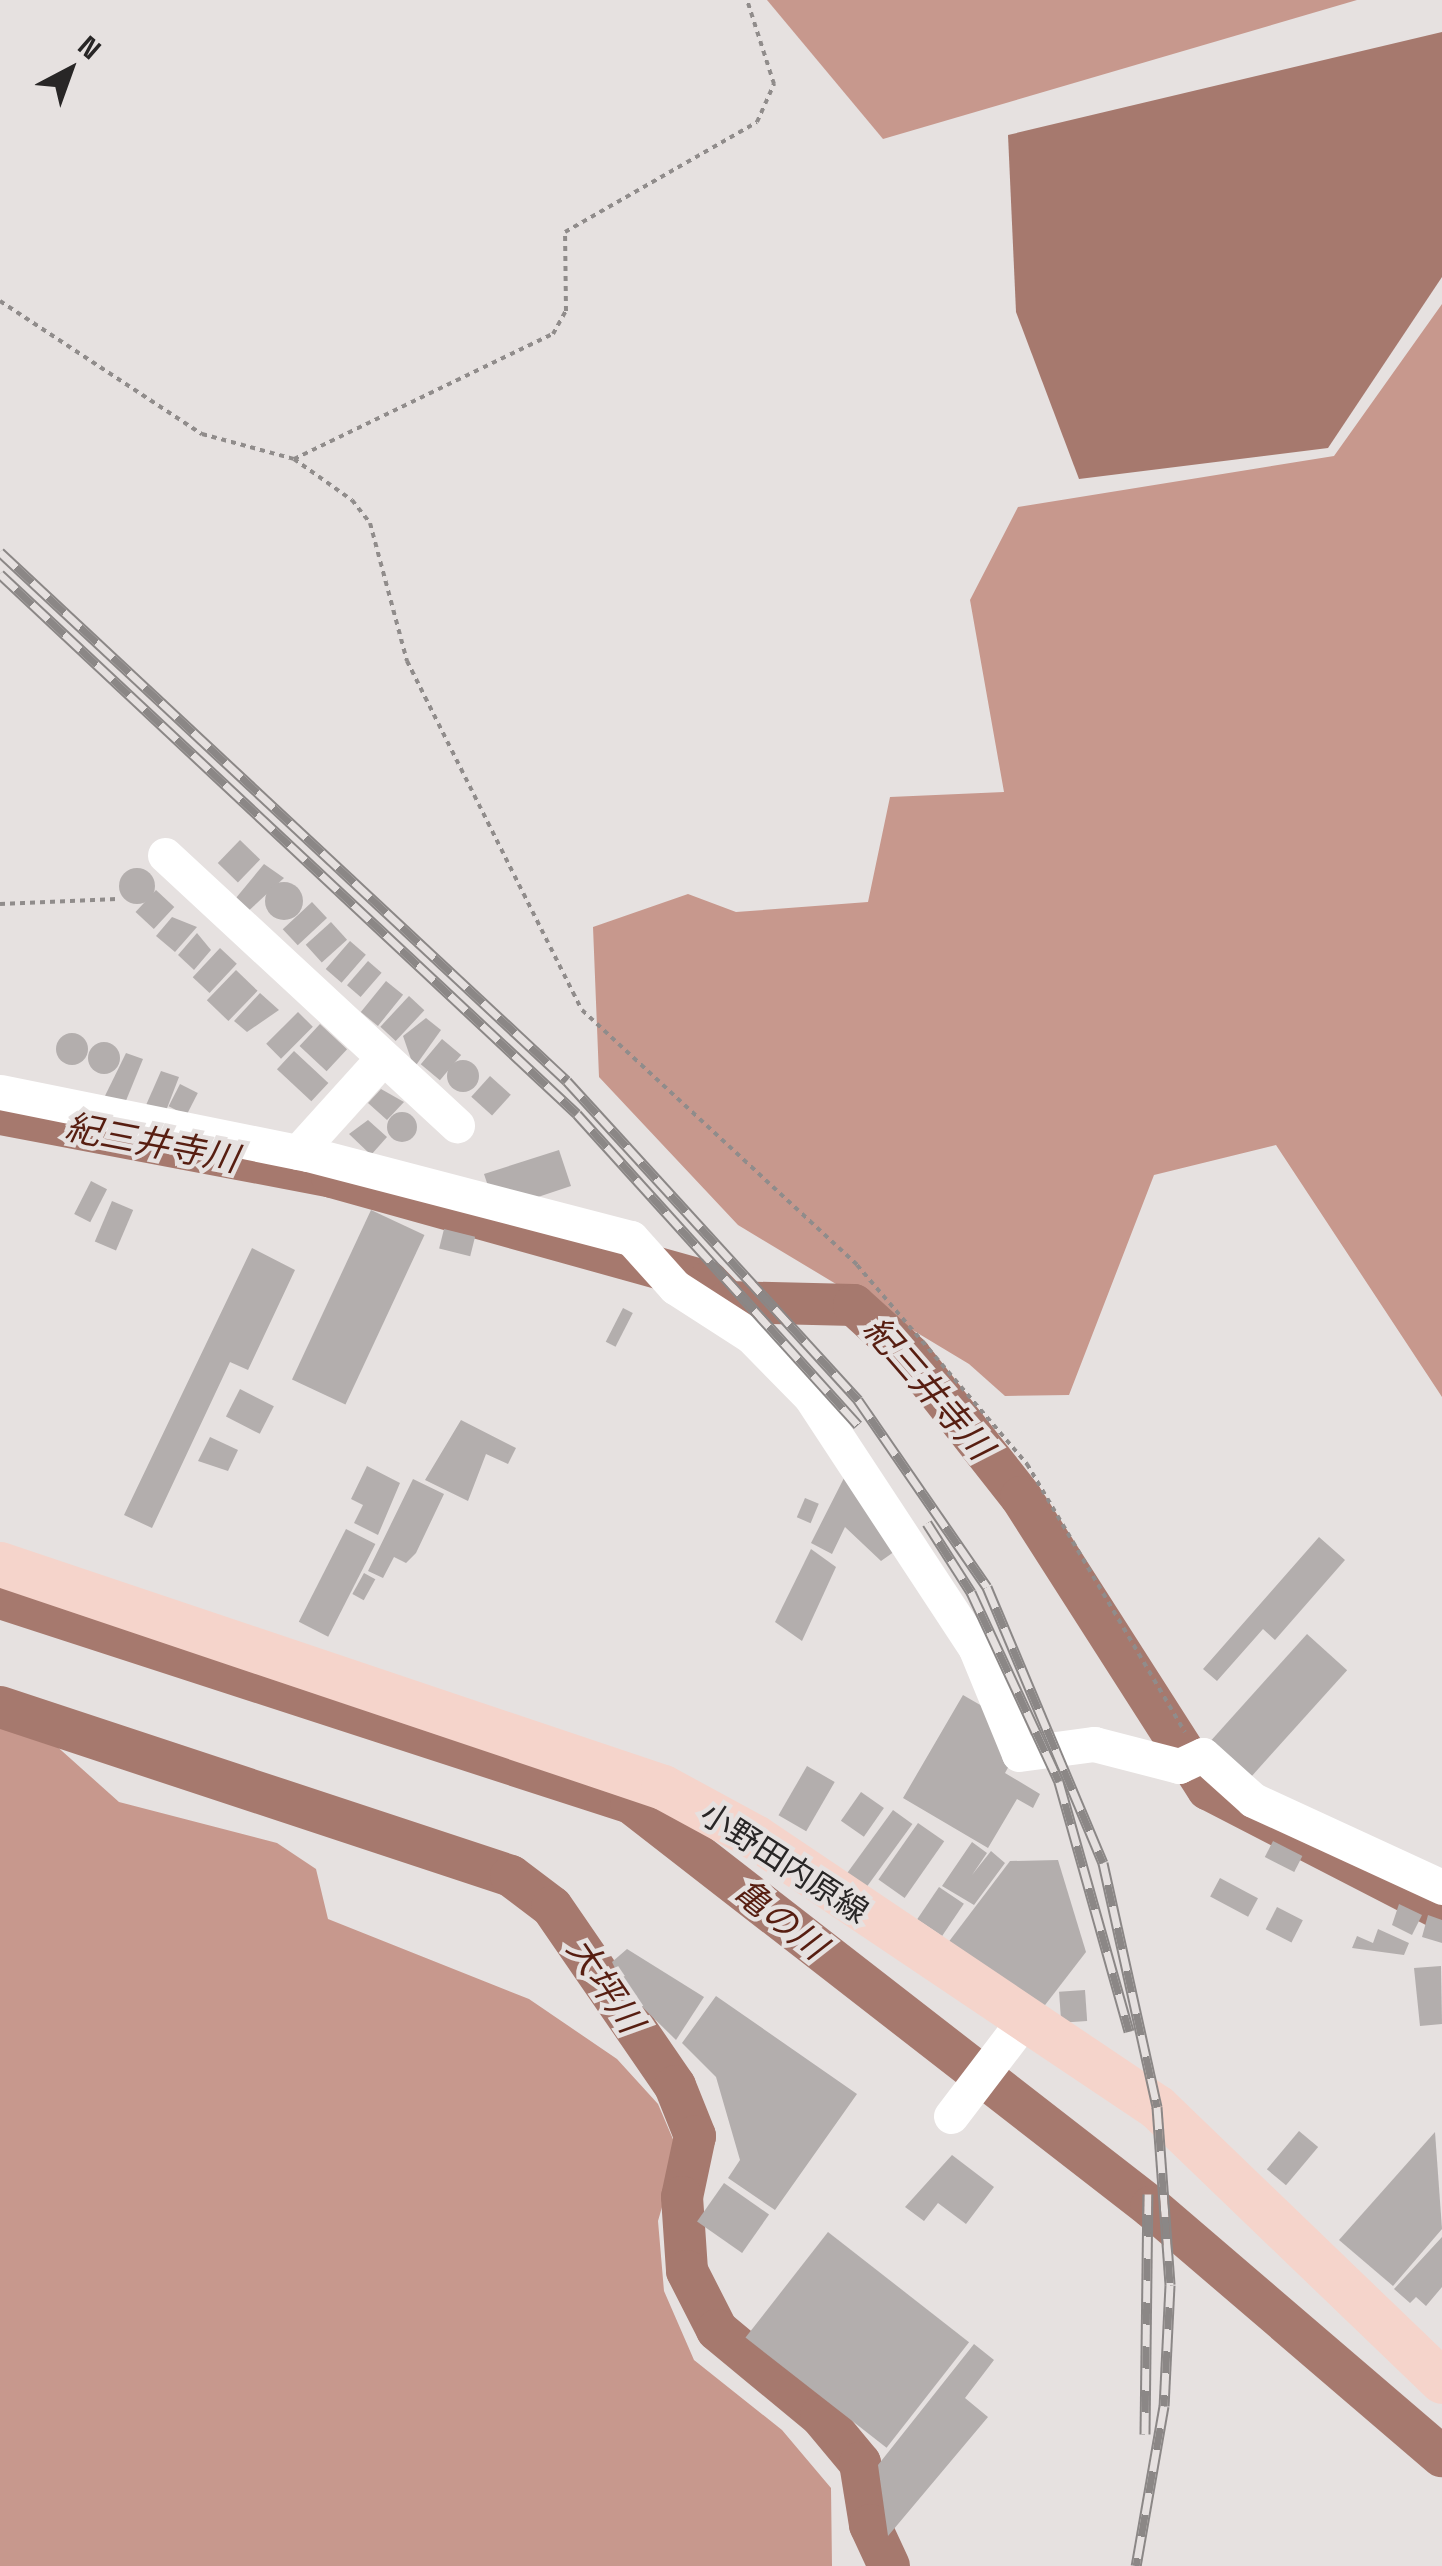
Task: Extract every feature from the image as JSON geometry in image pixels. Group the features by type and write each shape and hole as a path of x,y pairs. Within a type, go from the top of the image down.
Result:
{"main road":[{"name":"小野田内原線","path":"0,1564 663,1787 755,1836 1017,2031 1143,2097 1211,2152 1237,2187 1442,2381"}],"street":[{"path":"165,855 457,1125"},
{"path":"298,1152 382,1058"},
{"path":"0,1092 298,1152 631,1238 654,1263 750,1336 810,1396 976,1648 1020,1754 1094,1744 1192,1760 1253,1800 1442,1887"},
{"path":"950,2116 1017,2031"}],"path":[{"path":"294,459 553,334 566,311 565,232 757,122 774,84 747,0"},
{"path":"0,301 202,434 294,459 370,522 407,661 582,1010 857,1265 1027,1464 1192,1760"},
{"path":"0,904 117,899"}],"shaded area":[{"path":"767,0 1357,0 883,139"},
{"path":"1442,32 1442,277 1328,448 1079,479 1016,312 1008,135"},
{"path":"1442,304 1442,1397 1276,1145 1154,1175 1069,1395 1005,1396 969,1364 738,1225 599,1077 593,927 688,894 736,912 868,902 890,797 1004,792 970,600 1018,507 1334,456"},
{"path":"0,1721 43,1734 119,1802 277,1843 316,1869 328,1919 529,1999 617,2059 658,2104 678,2151 658,2221 664,2291 694,2360 782,2430 831,2488 832,2566 0,2566"}],"building":[{"path":"240,840 260,859 238,882 218,863"},
{"path":"264,864 284,878 243,916 231,904"},
{"path":"137,868 150,873 155,886 150,899 137,904 124,899 119,886 124,873"},
{"path":"284,882 297,888 303,901 297,914 284,920 271,914 265,901 271,888"},
{"path":"156,890 174,907 154,929 136,912"},
{"path":"312,902 327,918 298,945 283,929"},
{"path":"172,917 197,927 175,952 156,936"},
{"path":"331,922 347,940 322,963 306,945"},
{"path":"197,933 211,950 194,970 178,955"},
{"path":"350,941 366,955 342,983 326,969"},
{"path":"220,948 237,964 210,993 193,977"},
{"path":"368,961 382,973 361,997 347,985"},
{"path":"236,970 258,991 228,1021 207,1000"},
{"path":"386,981 403,995 378,1026 361,1012"},
{"path":"260,993 279,1010 247,1032 234,1021"},
{"path":"409,996 424,1010 396,1041 380,1027"},
{"path":"298,1012 313,1027 281,1059 266,1044"},
{"path":"426,1018 441,1030 414,1068 403,1036"},
{"path":"320,1024 347,1049 327,1071 300,1046"},
{"path":"72,1033 84,1037 88,1049 84,1061 72,1065 60,1061 56,1049 60,1037"},
{"path":"442,1039 461,1055 440,1080 421,1064"},
{"path":"104,1042 115,1047 120,1058 115,1069 104,1074 93,1069 88,1058 93,1047"},
{"path":"294,1051 328,1083 311,1101 277,1069"},
{"path":"126,1053 143,1059 123,1108 101,1104"},
{"path":"463,1060 474,1065 479,1076 474,1087 463,1092 452,1087 447,1076 452,1065"},
{"path":"161,1071 179,1077 164,1116 143,1112"},
{"path":"490,1076 511,1095 492,1116 471,1097"},
{"path":"180,1084 198,1093 186,1115 169,1106"},
{"path":"381,1089 404,1102 387,1120 368,1103"},
{"path":"402,1112 416,1121 417,1127 408,1141 402,1142 388,1133 387,1127 396,1113"},
{"path":"368,1120 387,1137 371,1155 349,1134"},
{"path":"559,1150 571,1186 520,1203 491,1195 484,1174"},
{"path":"91,1181 107,1189 90,1222 74,1214"},
{"path":"112,1201 133,1210 116,1250 95,1242"},
{"path":"371,1210 424,1235 345,1404 292,1379"},
{"path":"444,1229 475,1237 470,1256 439,1248"},
{"path":"252,1248 295,1270 248,1370 230,1362 152,1528 124,1515"},
{"path":"623,1308 633,1313 616,1347 606,1342"},
{"path":"240,1389 274,1406 260,1434 226,1417"},
{"path":"461,1420 516,1448 508,1464 486,1454 468,1501 425,1480"},
{"path":"210,1437 238,1450 228,1471 198,1461"},
{"path":"367,1466 400,1483 378,1535 354,1523 363,1505 351,1499"},
{"path":"844,1478 898,1549 881,1561 845,1527 832,1554 811,1543"},
{"path":"413,1479 444,1494 416,1553 406,1563 394,1557 383,1578 368,1571"},
{"path":"805,1498 819,1504 811,1523 797,1517"},
{"path":"346,1529 375,1544 328,1637 299,1622"},
{"path":"1319,1537 1345,1560 1275,1640 1263,1629 1217,1681 1203,1669"},
{"path":"811,1549 836,1567 802,1641 775,1622"},
{"path":"364,1573 375,1579 364,1600 352,1594"},
{"path":"1307,1634 1347,1670 1249,1779 1209,1742"},
{"path":"963,1695 982,1706 1010,1764 1005,1773 1040,1794 1033,1808 1017,1799 988,1848 903,1798"},
{"path":"807,1766 835,1782 806,1831 778,1815"},
{"path":"861,1792 884,1808 864,1837 841,1821"},
{"path":"893,1810 912,1824 862,1893 843,1879"},
{"path":"918,1823 944,1841 905,1898 878,1880"},
{"path":"1273,1841 1302,1856 1294,1872 1265,1857"},
{"path":"972,1842 987,1853 972,1875 991,1851 1005,1863 974,1905 942,1886"},
{"path":"1058,1860 1086,1952 1042,2009 941,1952 1010,1861"},
{"path":"1220,1878 1258,1898 1248,1917 1210,1897"},
{"path":"939,1887 964,1904 942,1936 917,1919"},
{"path":"1399,1904 1422,1915 1412,1935 1392,1925"},
{"path":"1277,1907 1303,1920 1291,1942 1266,1929"},
{"path":"1428,1915 1442,1920 1442,1943 1422,1937"},
{"path":"1378,1929 1409,1943 1404,1955 1352,1948 1357,1936 1373,1943"},
{"path":"627,1949 704,1997 676,2040 626,1991 612,1962"},
{"path":"1441,1966 1442,2024 1420,2026 1414,1968"},
{"path":"1085,1990 1087,2021 1061,2023 1059,1992"},
{"path":"716,1996 857,2094 775,2210 728,2178 740,2160 716,2077 682,2043"},
{"path":"1299,2131 1318,2147 1286,2185 1267,2169"},
{"path":"1435,2132 1442,2229 1393,2286 1339,2240"},
{"path":"952,2155 994,2187 966,2224 938,2203 924,2221 905,2207"},
{"path":"724,2183 769,2215 742,2253 697,2222"},
{"path":"828,2232 969,2342 887,2448 746,2338"},
{"path":"1442,2237 1442,2287 1426,2306 1416,2297 1410,2303 1394,2289"},
{"path":"974,2344 994,2360 965,2398 988,2417 888,2536 878,2465"}],"waterway":[{"name":"紀三井寺川","path":"0,1114 332,1177 708,1282 727,1302 854,1305 910,1356 1021,1497 1208,1789 1442,1910"},
{"name":"亀の川","path":"0,1598 631,1803 1151,2207 1442,2456"},
{"name":"大坪川","path":"0,1707 511,1876 552,1907 675,2086 695,2136 682,2197 687,2271 717,2330 821,2416 860,2463 870,2525 889,2566"}],"railway":[{"path":"0,552 567,1081 858,1400 987,1587 1103,1863 1157,2107 1170,2285 1164,2406 1136,2566"},
{"path":"0,574 577,1114 858,1425"},
{"path":"927,1523 971,1592 1059,1782 1129,2031"},
{"path":"1145,2434 1148,2194"}]}
